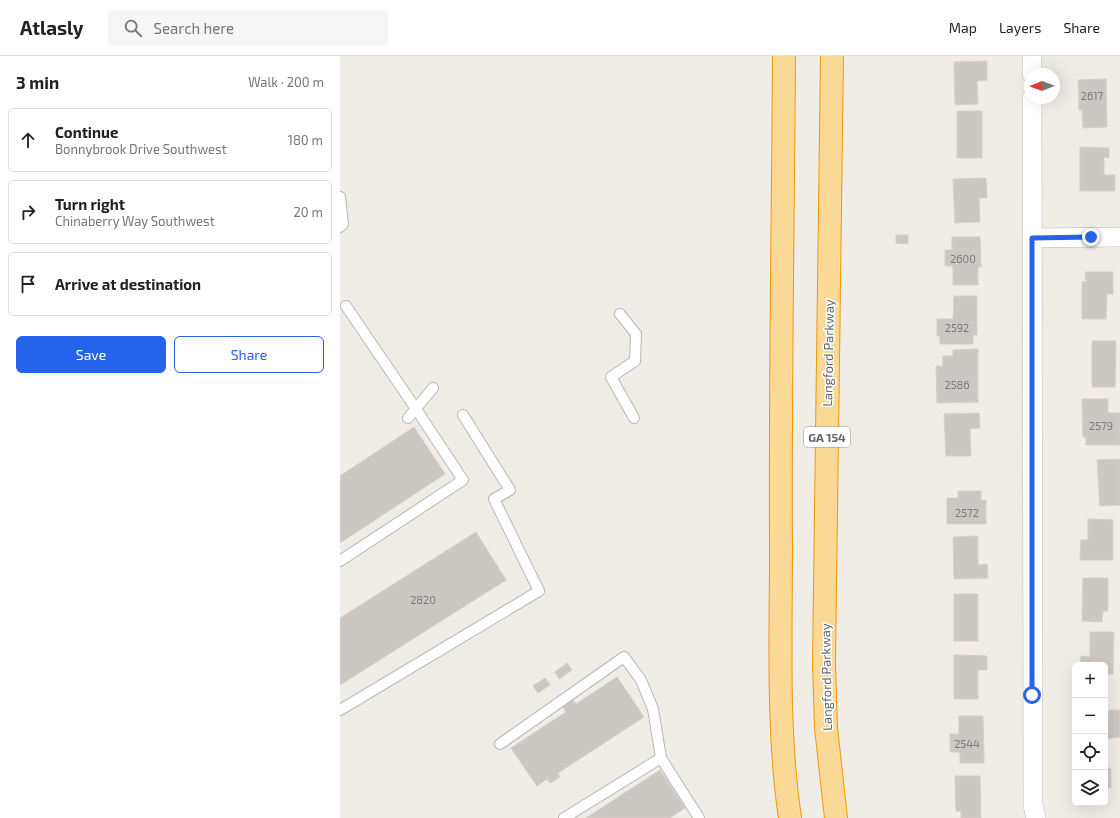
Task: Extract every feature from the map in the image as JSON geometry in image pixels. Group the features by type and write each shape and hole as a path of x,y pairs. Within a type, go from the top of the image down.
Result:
{"highway":[{"path":"784,56 781,472 782,688 784,761 790,818"},
{"name":"Langford Parkway","path":"832,56 824,664 826,728 836,818"}],"street":[{"path":"1032,56 1032,68"},
{"path":"1032,104 1033,805 1036,818"},
{"path":"1032,238 1120,237"}],"lane":[{"path":"340,197 343,224 340,227"},
{"path":"340,561 463,480 346,306"},
{"path":"620,314 636,334 635,361 611,377 634,418"},
{"path":"408,418 433,388"},
{"path":"340,710 540,591 494,499 510,490 463,415"},
{"path":"500,744 624,657 641,680 653,709 661,758 699,818"},
{"path":"564,818 661,758"}],"building":[{"path":"987,61 987,80 977,81 978,104 955,105 954,62"},
{"path":"1106,79 1107,127 1083,128 1082,110 1079,110 1078,80"},
{"path":"957,111 982,111 982,158 957,158"},
{"path":"1080,147 1109,148 1109,158 1104,157 1104,175 1115,175 1115,191 1080,191"},
{"path":"986,178 987,198 979,198 980,222 955,223 953,179"},
{"path":"896,235 908,235 908,244 896,243"},
{"path":"952,237 980,237 981,267 978,267 978,285 953,285 953,266 945,266 945,250 952,250"},
{"path":"1085,272 1113,272 1113,294 1107,294 1106,319 1082,319 1082,282 1086,282"},
{"path":"954,296 977,296 977,335 973,335 973,344 940,344 940,336 937,336 937,319 953,319"},
{"path":"1092,341 1116,341 1115,387 1092,387"},
{"path":"978,349 978,402 937,403 936,366 943,366 943,356 953,356 953,350"},
{"path":"1082,399 1108,399 1108,413 1120,413 1120,445 1086,445 1086,437 1083,437"},
{"path":"979,413 980,428 970,429 971,456 946,456 944,414"},
{"path":"414,427 445,474 340,543 340,476"},
{"path":"1120,459 1120,505 1100,506 1097,460"},
{"path":"958,491 981,491 981,500 986,500 986,524 947,524 947,498 958,498"},
{"path":"1088,519 1113,520 1113,560 1080,560 1081,540 1088,540"},
{"path":"476,532 506,580 340,685 340,618"},
{"path":"978,536 978,565 987,564 988,578 954,579 953,537"},
{"path":"1083,578 1108,578 1108,611 1103,611 1102,622 1082,621"},
{"path":"954,594 978,594 978,641 954,641"},
{"path":"1090,632 1114,632 1113,674 1108,674 1108,662 1080,662 1081,656 1090,657"},
{"path":"954,655 987,656 987,670 978,670 978,699 954,699"},
{"path":"567,663 572,670 559,679 555,672"},
{"path":"617,677 644,717 558,773 560,777 550,783 547,779 537,786 511,748 566,712 561,704 571,697 576,704"},
{"path":"545,678 550,685 538,693 533,686"},
{"path":"1109,710 1120,710 1120,737 1108,739"},
{"path":"959,716 983,716 984,763 960,763 960,752 950,752 950,734 959,734"},
{"path":"1108,768 1111,768 1111,788 1108,788"},
{"path":"660,770 685,808 670,818 586,818"},
{"path":"955,776 980,776 981,818 961,818 961,811 956,811"}],"route":[{"path":"1032,695 1032,238 1091,237"}]}
